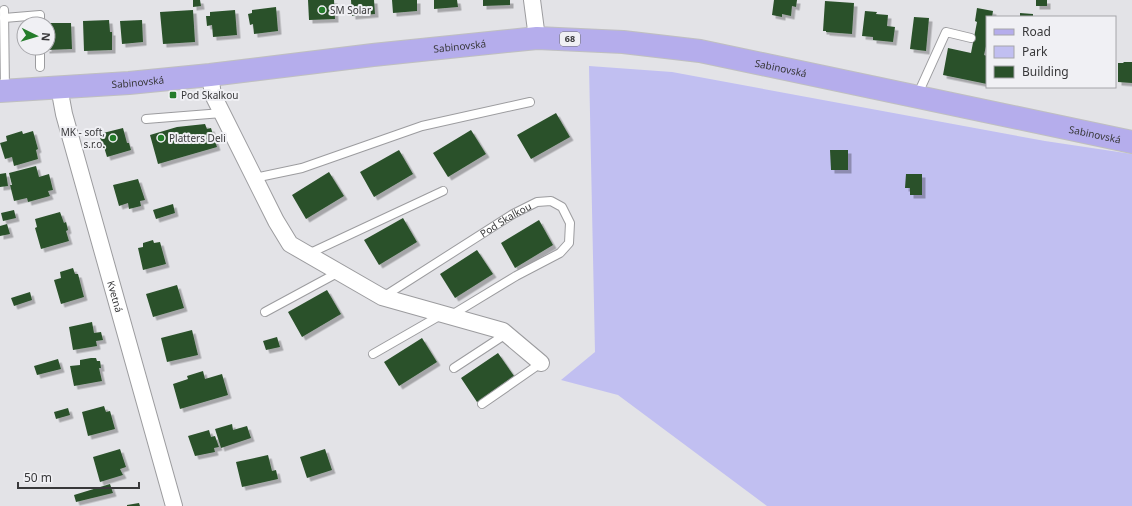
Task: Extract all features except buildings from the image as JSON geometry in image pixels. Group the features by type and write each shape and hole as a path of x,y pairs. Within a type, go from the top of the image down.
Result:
{"main road":[{"name":"Sabinovská","path":"3,91 210,75 373,55 537,38 623,42 700,51 1132,142"}],"street":[{"path":"532,0 537,38"},
{"path":"210,75 213,95 276,221 290,244 382,297 503,331 541,363"},
{"name":"Kvetná","path":"59,87 66,122 174,506"}],"lane":[{"path":"3,91 4,14 40,16"},
{"path":"916,97 946,32 971,38"},
{"path":"40,56 40,67"},
{"path":"254,178 302,168 422,126 530,102"},
{"path":"146,119 222,112"},
{"path":"308,254 443,191"},
{"name":"Pod Skalkou","path":"373,354 560,253 569,243 570,223 562,207 551,200 537,202 513,214 382,297"},
{"path":"265,312 340,272"},
{"path":"454,368 506,334"},
{"path":"482,404 541,363"}],"green space":[{"path":"589,66 672,72 1045,141 1132,154 1132,506 767,506 618,395 561,380 595,352"}],"place":[{"name":"SM Solar","path":"322,10"},
{"name":"Pod Skalkou","path":"173,95"},
{"name":"MK - soft, s.r.o.","path":"113,138"},
{"name":"Platters Deli","path":"161,138"}]}
